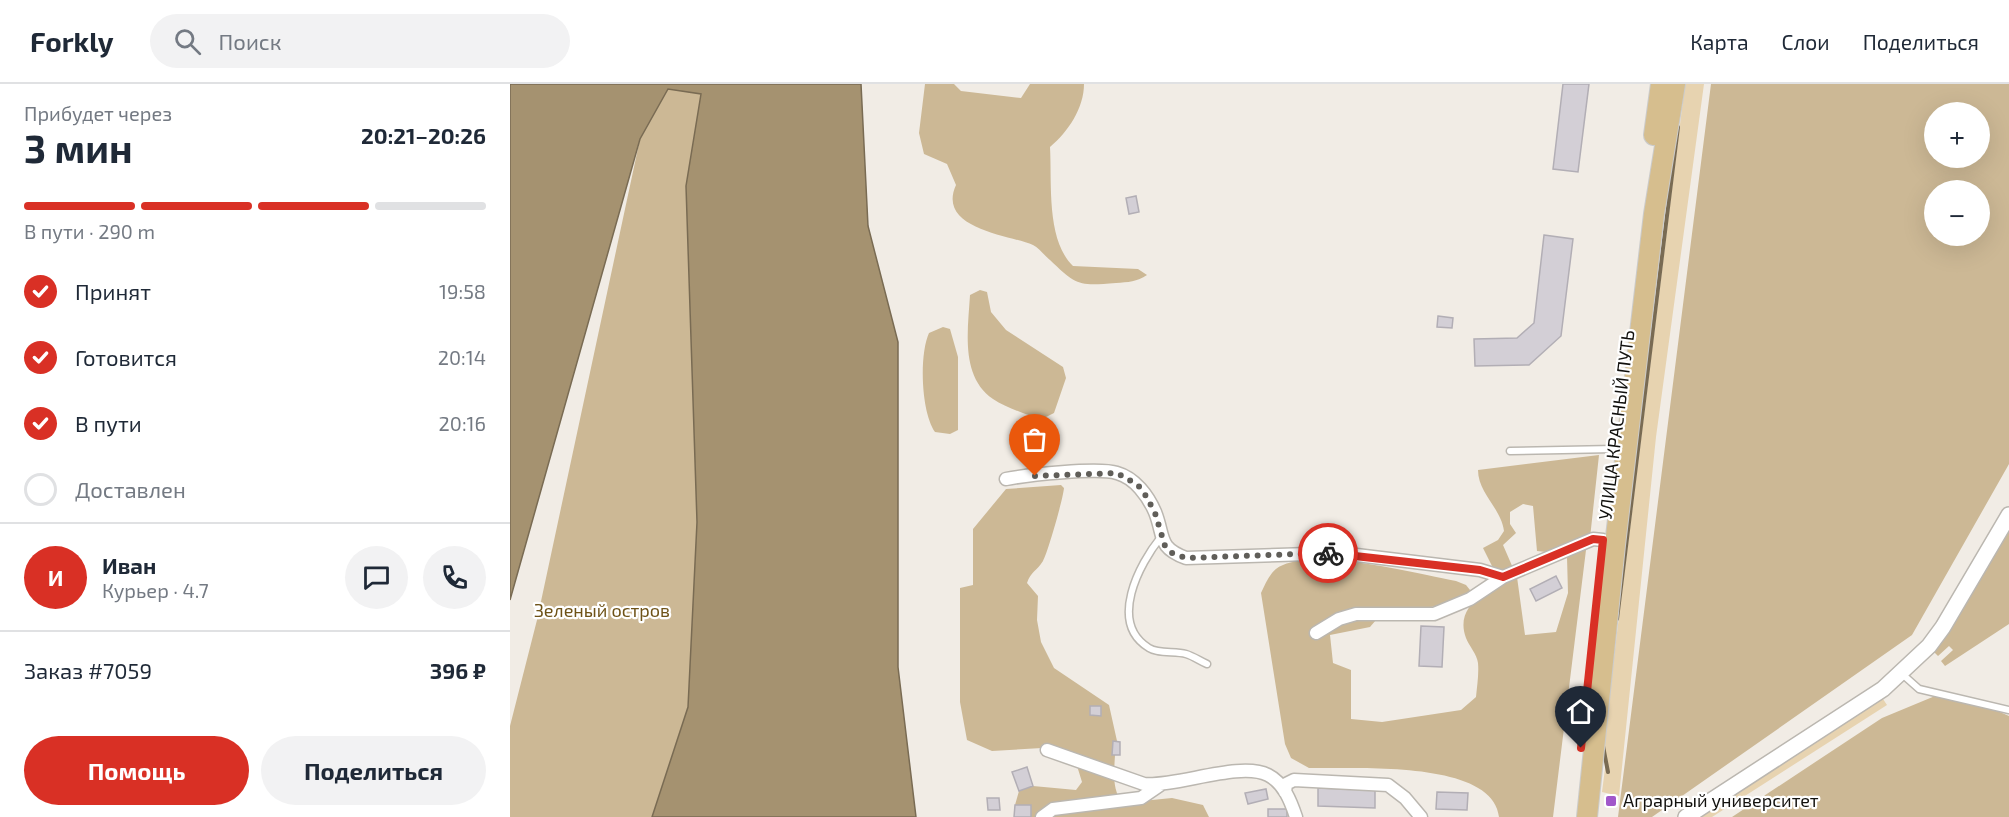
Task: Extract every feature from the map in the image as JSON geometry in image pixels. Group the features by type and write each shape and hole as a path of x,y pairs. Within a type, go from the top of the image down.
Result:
{"main road":[{"path":"1661,84 1664,107"},
{"path":"1664,107 1675,84"},
{"name":"УЛИЦА КРАСНЫЙ ПУТЬ","path":"1574,817 1614,449 1664,107"},
{"name":"УЛИЦА КРАСНЫЙ ПУТЬ","path":"1587,817 1617,521 1654,214 1664,107"}],"street":[{"path":"1006,479 1097,472 1117,473 1138,485 1146,496 1155,513 1165,546 1172,553 1186,558 1340,553 1480,570 1503,577"},
{"path":"1686,817 1883,689 1901,673 1929,646 1943,627 2009,514"},
{"path":"1316,633 1339,619 1356,614 1434,614 1470,599 1503,577 1593,539 1603,540"},
{"path":"1047,750 1144,784 1161,786 1226,773 1258,772 1269,775 1285,792 1296,817"},
{"path":"1285,792 1286,784 1294,780 1388,785 1397,790 1421,817"},
{"path":"1042,817 1053,809 1141,798 1161,786"}],"lane":[{"path":"1510,451 1614,449"},
{"path":"1161,537 1144,557 1135,578 1129,615 1137,638 1151,650 1189,655 1207,664"},
{"path":"1901,673 1919,689 2009,710"}],"shaded area":[{"path":"510,84 861,84 868,226 898,342 898,667 916,817 652,817 688,707 697,522 686,186 701,94 668,89 640,139 510,600"},
{"path":"1685,84 1704,84 1656,437 1619,796 1602,792 1606,761 1603,746"},
{"path":"1881,696 1887,705 1712,817 1693,817"}],"green space":[{"path":"925,84 954,84 961,91 1021,98 1030,84 1084,84 1081,102 1074,119 1050,147 1052,210 1058,241 1064,255 1073,266 1138,269 1147,275 1124,282 1086,284 1079,282 1066,275 1033,245 978,228 966,221 956,212 953,200 956,185 947,164 924,154 919,133"},
{"path":"1711,84 2009,84 2009,464 1912,635 1652,817 1618,817"},
{"name":"Зеленый остров","path":"668,89 702,94 686,186 697,522 688,707 652,817 510,817 510,726 537,620 640,139"},
{"path":"980,290 987,292 991,312 1006,330 1063,367 1066,378 1054,413 1040,420 1010,408 993,399 982,389 975,378 968,352 968,323 970,295"},
{"path":"943,327 950,329 958,357 958,430 950,434 935,432 930,423 923,383 924,355 929,333"},
{"path":"1599,455 1590,538 1546,552 1537,551 1533,506 1523,504 1510,512 1510,524 1516,533 1503,545 1513,568 1497,576 1483,548 1498,540 1504,531 1499,515 1482,486 1478,470"},
{"path":"1061,485 1064,488 1063,494 1048,547 1043,561 1027,583 1038,596 1037,620 1041,642 1054,668 1109,705 1117,741 1114,741 1113,755 1115,755 1115,786 1122,803 1172,798 1203,805 1209,817 1031,817 1031,805 1015,805 1019,791 1033,786 1076,790 1082,782 1074,756 1059,747 992,751 967,740 960,702 960,588 973,585 973,529 1006,489"},
{"path":"2009,523 2009,624 1945,666 1941,661 1953,650 1949,646 1938,656 1934,652"},
{"path":"1582,547 1586,550 1553,817 1499,817 1491,798 1473,785 1448,776 1387,769 1309,768 1291,758 1285,744 1261,593 1269,577 1279,567 1300,561 1344,561 1456,581 1466,585 1470,590 1466,598 1458,601 1376,620 1370,627 1330,635 1333,663 1351,670 1351,719 1382,722 1461,710 1476,697 1478,663 1466,638 1463,626 1465,615 1478,598 1497,586 1517,577 1525,635 1556,632 1568,593 1567,557"},
{"path":"1935,696 1993,709 2009,716 2009,817 1732,817 1882,718"}],"building":[{"path":"1563,84 1589,84 1578,172 1553,169"},
{"path":"1136,196 1139,212 1129,214 1126,198"},
{"path":"1544,235 1573,239 1561,336 1529,365 1475,366 1474,339 1517,338 1534,323"},
{"path":"1438,316 1453,318 1452,328 1437,327"},
{"path":"1556,576 1562,588 1536,601 1530,589"},
{"path":"1421,626 1444,627 1442,667 1419,666"},
{"path":"1090,706 1101,706 1101,716 1090,715"},
{"path":"1113,741 1120,742 1120,755 1112,755"},
{"path":"1027,767 1033,786 1019,791 1012,772"},
{"path":"1318,788 1375,790 1375,808 1318,806"},
{"path":"1266,789 1268,799 1248,804 1245,793"},
{"path":"1437,792 1468,793 1467,810 1436,809"},
{"path":"987,798 999,798 1000,810 988,810"},
{"path":"1015,805 1031,805 1031,817 1014,817"},
{"path":"1268,809 1287,809 1287,817 1268,817"}],"waterway":[{"path":"1617,619 1678,127"},
{"path":"1603,746 1608,772"}],"way so far":[{"path":"1035,476 1117,473 1138,485 1155,513 1165,546 1172,553 1186,558 1328,553"}],"place":[{"name":"Аграрный университет","path":"1611,801"}],"route":[{"path":"1328,553 1480,570 1503,577 1593,539 1603,540 1581,748"}]}
